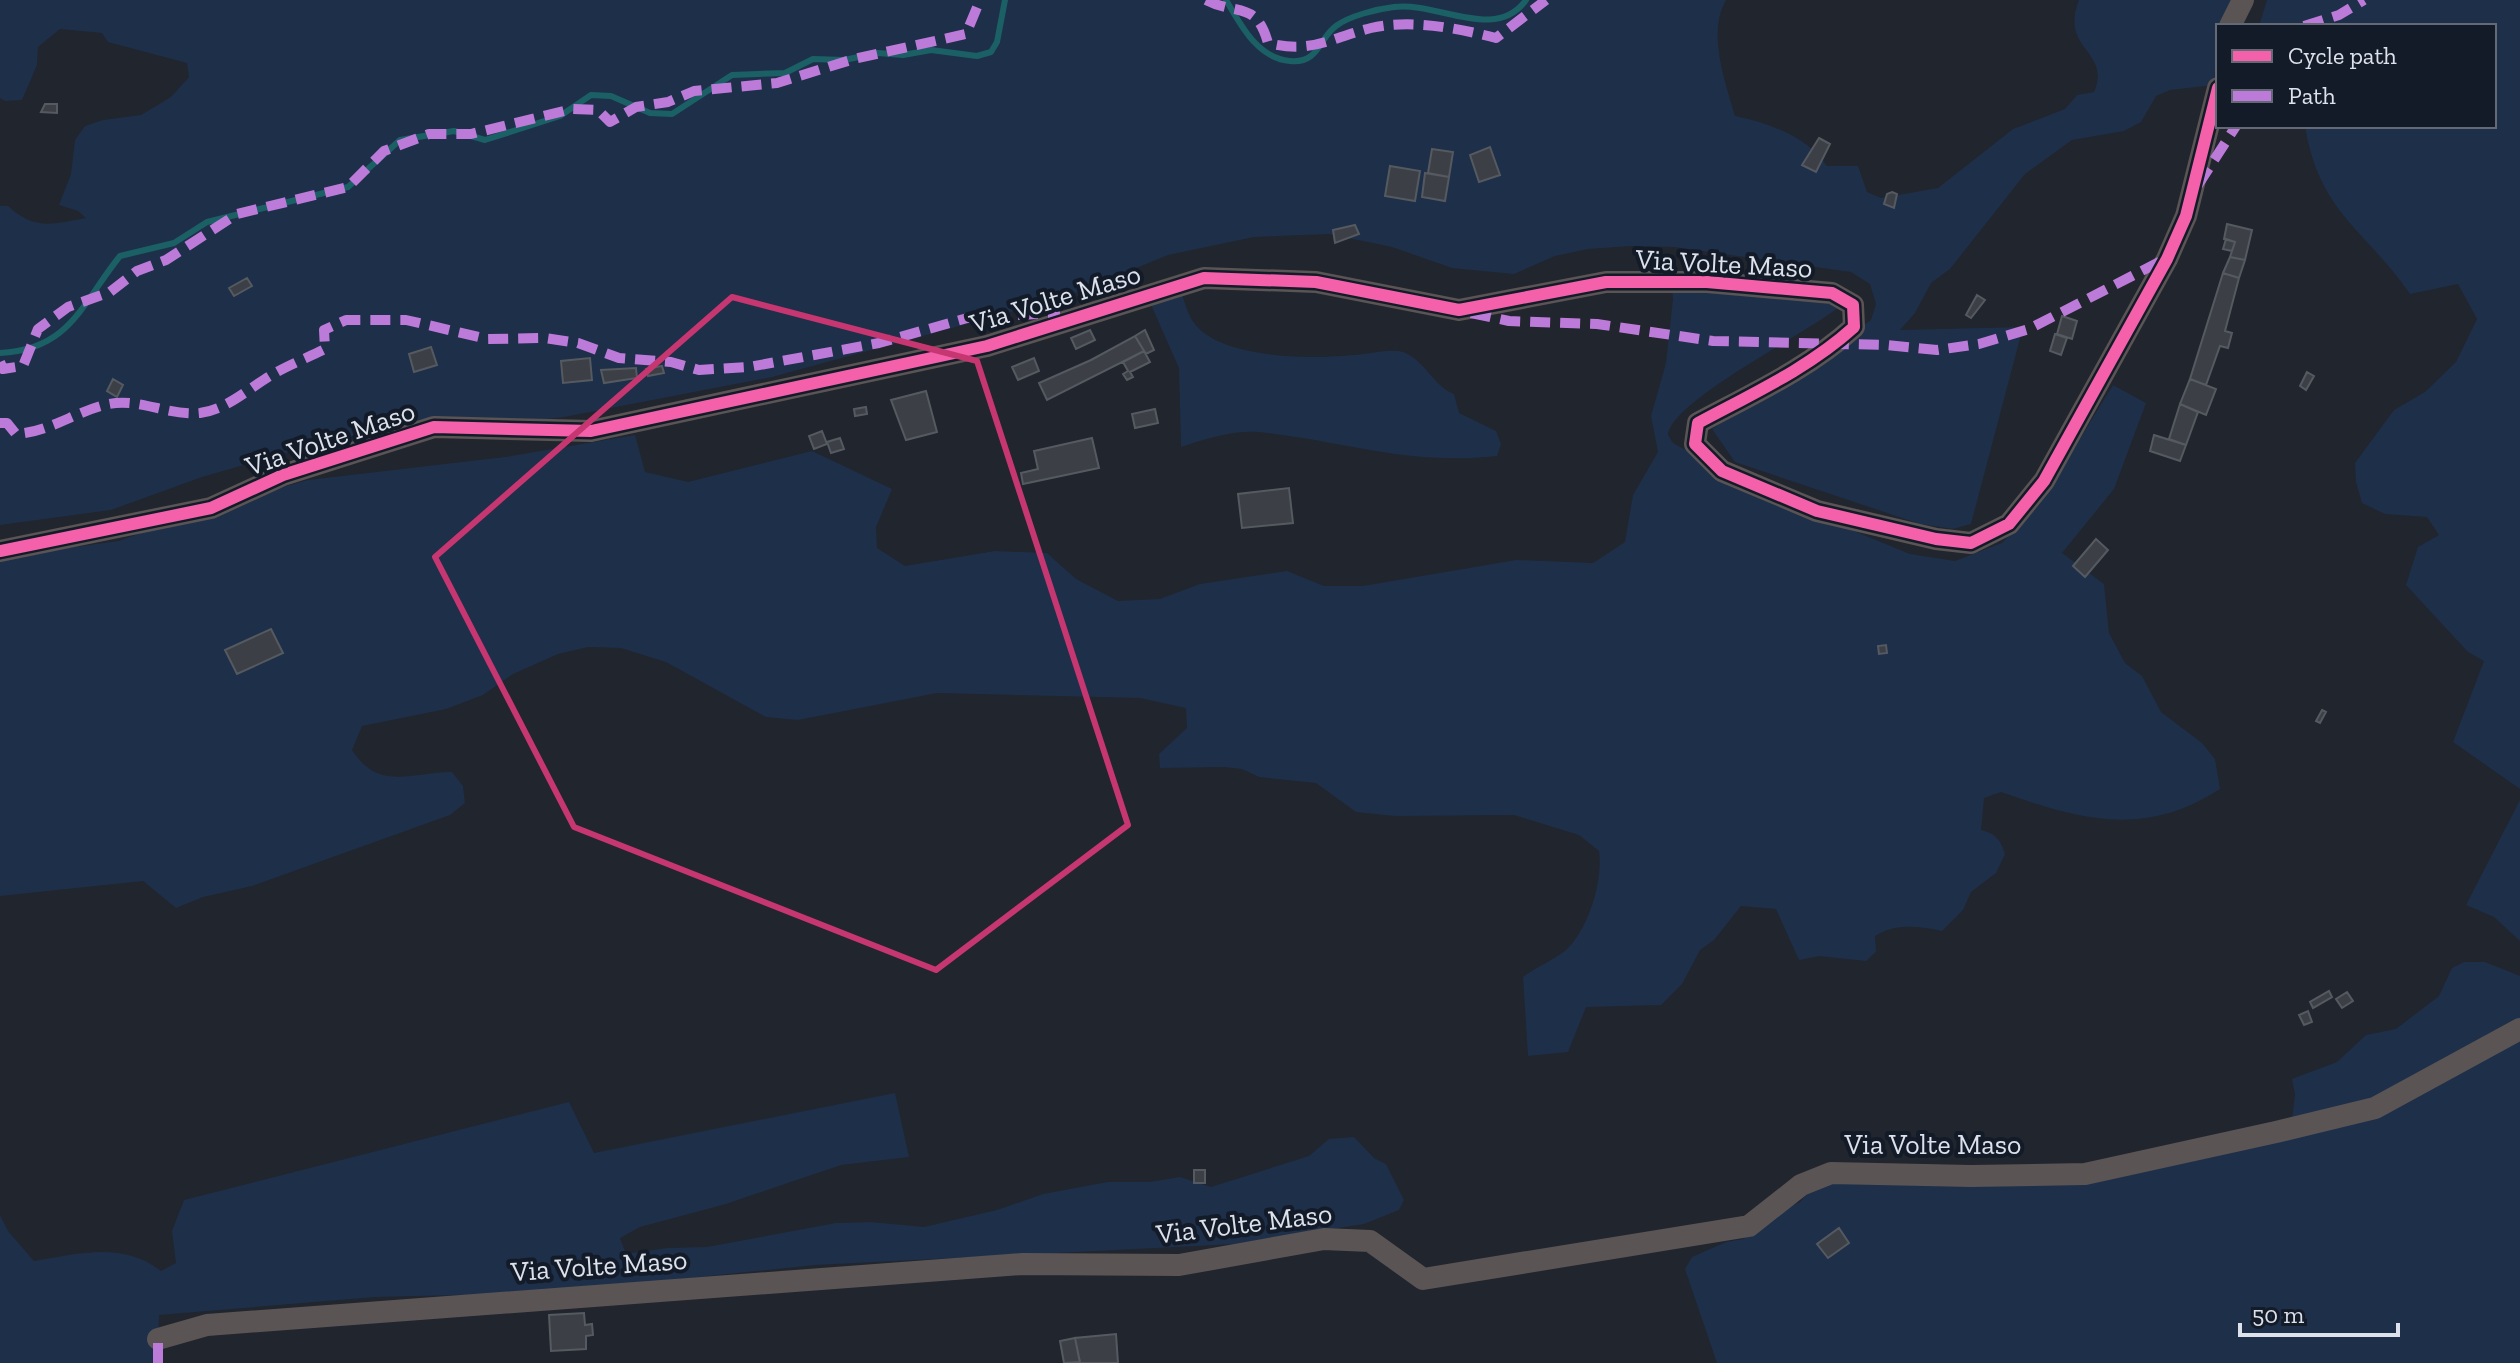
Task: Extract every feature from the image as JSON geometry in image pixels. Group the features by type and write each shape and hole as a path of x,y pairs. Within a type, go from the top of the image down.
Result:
{"street":[{"path":"2231,24 2243,0"},
{"name":"Via Volte Maso","path":"0,551 211,508 283,475 434,427 591,431 987,346 1204,278 1316,282 1459,310 1606,282 1707,282 1832,293 1853,305 1854,327 1833,346 1777,381 1698,423 1695,444 1722,471 1817,511 1936,539 1971,543 2009,524 2044,481 2102,380 2186,216 2216,96"},
{"name":"Via Volte Maso","path":"158,1339 207,1325 1022,1264 1179,1265 1324,1239 1370,1241 1423,1279 1749,1226 1801,1185 1831,1173 1971,1176 2085,1174 2276,1132 2375,1108 2520,1029"}],"highlighted area":[{"path":"732,297 977,361 1128,825 936,970 574,827 435,557"}],"shaded area":[{"path":"0,0 1726,0 1718,27 1718,42 1735,116 1786,132 1809,147 1827,166 1858,166 1867,192 1881,198 1938,188 2013,129 2065,109 2077,95 2094,92 2098,78 2096,67 2075,30 2079,0 2234,0 2227,24 2216,24 2214,85 2170,90 2156,96 2141,122 2124,131 2072,140 2025,174 1950,269 1931,283 1915,313 1900,330 2023,327 1971,524 1953,529 1920,524 1735,462 1712,429 1871,320 1876,304 1870,284 1851,272 1674,247 1631,246 1588,249 1555,256 1514,274 1452,268 1392,247 1329,234 1254,237 1168,255 1066,297 772,377 564,417 303,448 202,477 111,510 0,525 0,206 8,206 27,219 45,224 86,218 78,211 59,205 71,174 75,140 85,126 103,120 141,115 171,97 189,77 187,63 108,42 102,33 60,29 38,47 37,65 22,100 5,101 0,98"},
{"path":"2267,0 2520,0 2520,789 2453,742 2484,661 2468,652 2406,585 2418,547 2439,535 2427,517 2385,514 2362,503 2356,482 2355,463 2394,410 2425,392 2456,362 2477,319 2458,284 2410,294 2333,200 2321,180 2305,128 2496,128 2496,24 2260,24"},
{"path":"1671,278 1843,304 1717,385 1675,420 1668,435 1673,443 1771,497 1910,554 1955,561 2002,543 2039,505 2113,385 2146,403 2114,489 2062,553 2104,584 2109,633 2125,663 2142,676 2161,712 2202,743 2215,759 2220,789 2165,814 2138,819 2085,816 2001,792 1984,798 1981,830 1997,838 2005,854 1996,873 1971,892 1963,910 1942,931 1908,927 1883,932 1875,936 1876,952 1866,961 1819,956 1799,960 1776,909 1741,906 1714,940 1700,950 1682,984 1661,1005 1586,1007 1568,1052 1528,1056 1523,977 1566,950 1574,941 1593,904 1599,876 1599,851 1579,835 1514,815 1395,816 1356,812 1316,783 1259,777 1242,769 1224,767 1160,768 1159,754 1187,728 1186,708 1140,698 937,693 798,720 766,717 666,662 621,648 588,647 558,654 513,674 483,695 446,709 362,726 352,750 373,771 397,777 452,772 463,786 465,803 450,815 252,886 203,897 176,908 143,881 0,896 0,557 119,541 212,507 308,480 505,457 635,435 645,472 688,482 812,451 892,489 876,527 877,548 905,566 995,551 1047,553 1076,579 1118,601 1160,599 1200,584 1287,571 1324,586 1363,586 1516,560 1593,563 1625,542 1633,495 1658,452 1651,416 1666,363 1673,299"},
{"path":"1179,285 1192,320 1204,333 1243,350 1291,356 1392,351 1411,356 1440,385 1454,394 1459,413 1496,431 1501,444 1497,456 1434,458 1259,432 1229,434 1181,447 1179,368 1148,298"},
{"path":"2520,800 2520,941 2494,917 2466,905"},
{"path":"2464,962 2485,962 2520,976 2520,1363 1717,1363 1685,1269 1692,1257 1726,1242 1743,1239 1786,1208 1800,1202 1811,1188 1846,1173 1945,1176 2112,1162 2291,1129 2295,1094 2292,1079 2337,1062 2366,1035 2396,1029 2439,996 2452,968"},
{"path":"895,1093 909,1157 841,1165 726,1204 640,1227 620,1238 626,1254 667,1248 707,1247 836,1223 871,1222 924,1227 997,1210 1043,1194 1108,1182 1150,1182 1180,1177 1211,1187 1309,1156 1329,1139 1354,1137 1374,1158 1386,1164 1404,1200 1399,1210 1364,1224 1235,1244 815,1265 545,1293 375,1297 159,1315 158,1363 0,1363 0,1215 8,1231 34,1261 84,1253 116,1253 146,1262 161,1271 176,1263 172,1231 184,1200 569,1102 594,1153"}],"building":[{"path":"45,104 57,104 57,113 41,112"},
{"path":"1819,138 1830,144 1816,172 1802,165"},
{"path":"1490,147 1500,175 1479,182 1470,155"},
{"path":"1432,149 1453,152 1449,177 1428,173"},
{"path":"1390,166 1420,171 1415,201 1385,196"},
{"path":"1425,173 1449,177 1445,201 1422,197"},
{"path":"1887,194 1897,194 1894,208 1884,204"},
{"path":"2227,224 2252,230 2245,260 2230,257 2235,242 2224,239"},
{"path":"1355,225 1359,234 1335,243 1333,230"},
{"path":"2226,239 2235,242 2232,251 2223,249"},
{"path":"2230,257 2245,260 2239,278 2223,273"},
{"path":"2223,273 2239,278 2225,331 2232,333 2228,348 2220,346 2206,385 2190,379"},
{"path":"247,278 252,286 234,296 229,288"},
{"path":"1977,295 1985,300 1971,318 1966,315"},
{"path":"2062,316 2077,321 2072,339 2057,334"},
{"path":"1090,330 1095,340 1076,349 1071,338"},
{"path":"1145,330 1154,350 1146,354 1135,336"},
{"path":"2055,334 2067,338 2061,355 2050,351"},
{"path":"1135,336 1144,351 1047,400 1039,383"},
{"path":"431,347 437,365 414,372 409,354"},
{"path":"1144,351 1150,362 1130,372 1133,377 1127,380 1123,374 1128,371 1123,362"},
{"path":"590,358 592,380 563,383 561,361"},
{"path":"1034,358 1039,371 1018,380 1012,367"},
{"path":"662,366 664,373 648,376 646,369"},
{"path":"636,368 637,378 604,383 601,370"},
{"path":"2307,372 2314,376 2306,390 2300,386"},
{"path":"113,379 123,385 117,397 107,391"},
{"path":"2190,379 2216,389 2206,415 2180,404"},
{"path":"926,391 937,432 906,440 891,400"},
{"path":"2180,404 2198,412 2186,445 2169,439"},
{"path":"866,407 867,414 855,416 854,409"},
{"path":"1155,409 1158,423 1135,428 1132,414"},
{"path":"822,431 827,444 814,449 809,436"},
{"path":"2154,435 2186,445 2180,461 2150,451"},
{"path":"840,438 844,449 831,453 827,442"},
{"path":"1092,438 1099,468 1023,484 1021,473 1038,469 1034,451"},
{"path":"1289,488 1293,523 1242,528 1238,494"},
{"path":"2096,539 2108,550 2085,577 2073,566"},
{"path":"271,629 283,653 237,674 225,650"},
{"path":"1886,645 1887,653 1879,654 1878,646"},
{"path":"2322,710 2326,712 2320,723 2316,721"},
{"path":"2329,991 2332,997 2313,1008 2310,1002"},
{"path":"2347,992 2353,1001 2342,1008 2336,999"},
{"path":"2308,1011 2312,1022 2304,1025 2299,1015"},
{"path":"1194,1170 1205,1170 1205,1183 1194,1183"},
{"path":"1839,1228 1849,1243 1828,1258 1817,1244"},
{"path":"584,1313 585,1325 592,1324 593,1335 586,1336 586,1349 551,1351 549,1315"},
{"path":"1116,1334 1118,1363 1080,1363 1075,1338"},
{"path":"1075,1338 1080,1362 1064,1363 1060,1341"}],"waterway":[{"path":"0,353 24,350 59,333 84,307 120,256 174,243 207,222 348,187 400,140 454,131 485,140 560,116 591,95 611,96 650,113 672,114 732,75 785,73 813,59 844,60 878,53 903,55 931,50 977,56 991,52 997,42 1005,0"},
{"path":"1226,0 1259,47 1278,59 1290,61 1307,58 1336,26 1372,11 1411,7 1482,20 1513,12 1526,0"}],"marked path":[{"path":"0,362 3,369 23,366 38,329 68,307 110,292 137,271 166,260 237,214 348,187 384,151 429,134 471,134 572,109 598,110 610,122 636,107 668,102 694,91 777,83 854,59 966,34 980,0"},
{"path":"1206,0 1251,15 1258,20 1268,43 1297,47 1371,28 1402,24 1450,28 1496,38 1546,0"},
{"path":"2310,24 2339,15 2364,0"},
{"path":"2198,185 2235,128"},
{"path":"1471,313 1509,321 1597,324 1713,341 1886,345 1937,350 1979,344 2029,329 2165,259"},
{"path":"0,423 7,423 16,434 52,425 97,407 120,403 188,413 211,411 266,378 325,349 324,330 346,320 406,320 488,339 545,338 578,343 619,358 671,362 699,370 749,367 879,343 971,317 1060,313"},
{"path":"158,1339 158,1363"}],"cycle path":[{"path":"0,551 211,508 283,475 434,427 591,431 987,346 1204,278 1316,282 1459,310 1606,282 1707,282 1832,293 1853,305 1854,327 1799,368 1698,423 1695,444 1722,471 1817,511 1936,539 1971,543 2009,524 2044,481 2167,259 2186,216 2216,96"}]}
